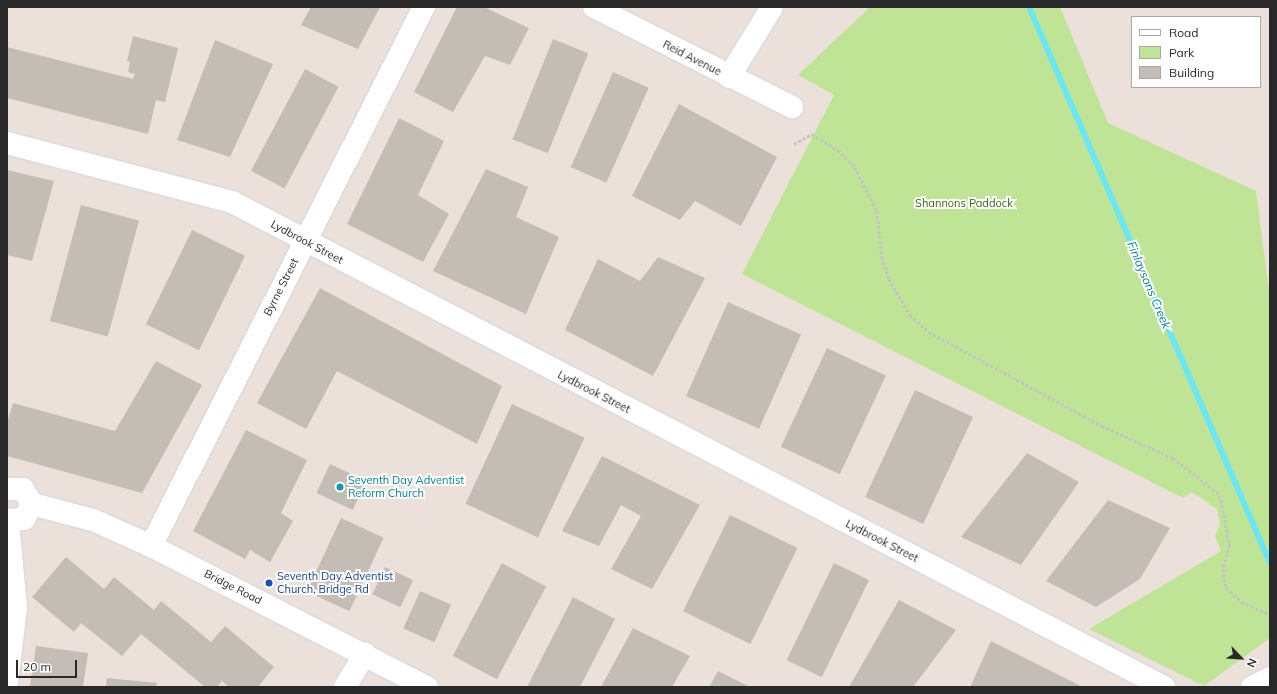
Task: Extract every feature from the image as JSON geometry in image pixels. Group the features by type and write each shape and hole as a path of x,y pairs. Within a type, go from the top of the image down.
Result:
{"street":[{"name":"Byrne Street","path":"151,546 424,7"},
{"name":"Reid Avenue","path":"594,7 729,77 792,107"},
{"path":"729,77 772,7"},
{"name":"Lydbrook Street","path":"7,144 232,202 304,242 1164,687"},
{"path":"7,489 23,489 32,504 24,520 8,521 16,608 7,682"},
{"name":"Bridge Road","path":"32,504 93,520 151,546 427,687"},
{"path":"345,687 365,654"},
{"path":"1252,687 1270,678"}],"path":[{"path":"794,144 812,134 838,150 855,167 877,211 882,257 889,279 910,316 928,332 1102,426 1173,458 1220,495 1230,545 1223,569 1226,588 1242,602 1270,615"}],"green space":[{"name":"Shannons Paddock","path":"870,7 1060,7 1108,123 1256,191 1270,298 1270,638 1204,686 1089,629 1221,551 1215,536 1220,525 1217,509 1192,492 1183,498 742,274 834,95 798,75"}],"building":[{"path":"311,7 380,7 358,49 301,25"},
{"path":"457,7 484,7 529,28 510,65 485,56 453,112 414,92"},
{"path":"133,36 178,48 165,102 156,100 148,134 7,98 7,47 133,79 135,74 128,72 130,62 127,61"},
{"path":"553,39 588,53 548,153 513,139"},
{"path":"215,40 273,64 230,157 177,140"},
{"path":"305,69 339,87 285,188 251,171"},
{"path":"613,72 649,88 606,183 571,167"},
{"path":"679,104 777,157 741,226 695,201 680,220 632,196"},
{"path":"399,118 444,141 418,195 449,214 423,262 347,224"},
{"path":"486,169 528,187 516,217 559,237 526,314 433,271"},
{"path":"7,170 54,181 32,261 7,255"},
{"path":"81,205 139,221 108,336 50,321"},
{"path":"192,230 245,256 199,350 146,324"},
{"path":"658,257 705,278 653,376 565,330 598,259 640,281"},
{"path":"320,288 502,386 477,444 337,371 306,429 257,403"},
{"path":"728,302 801,335 759,429 686,396"},
{"path":"827,348 886,375 840,474 781,447"},
{"path":"156,361 202,385 142,493 7,456 7,423 13,403 115,431"},
{"path":"915,390 973,417 923,524 865,497"},
{"path":"512,404 585,438 538,538 466,504"},
{"path":"246,430 307,460 281,513 293,521 270,562 250,550 245,559 193,531"},
{"path":"1027,453 1079,482 1021,565 961,537"},
{"path":"602,456 700,505 652,589 611,569 641,516 621,505 599,546 562,531"},
{"name":"Seventh Day Adventist Reform Church","path":"330,464 366,481 353,510 316,493"},
{"path":"1108,500 1170,528 1140,579 1096,607 1046,581"},
{"path":"730,515 797,548 751,644 683,611"},
{"path":"341,518 384,538 349,611 307,591"},
{"path":"66,557 104,589 114,577 154,610 161,601 211,642 225,626 274,667 258,687 229,687 222,681 217,687 205,687 141,634 122,656 81,623 74,632 32,597"},
{"path":"502,563 546,586 497,679 453,656"},
{"path":"834,563 869,580 822,677 787,660"},
{"path":"385,567 413,580 400,607 372,594"},
{"path":"420,591 451,605 434,642 403,628"},
{"path":"573,597 615,619 580,687 527,687"},
{"path":"899,600 956,630 913,687 849,687"},
{"path":"633,628 690,656 672,687 601,687"},
{"path":"991,641 1083,687 970,687"},
{"path":"36,646 88,653 83,687 30,687"},
{"path":"718,671 750,687 709,687"},
{"path":"107,678 157,683 156,687 106,687"}],"waterway":[{"name":"Finlaysons Creek","path":"1029,7 1270,563"}],"place":[{"name":"Seventh Day Adventist Reform Church","path":"340,487"},
{"name":"Seventh Day Adventist Church, Bridge Rd","path":"269,583"}]}
